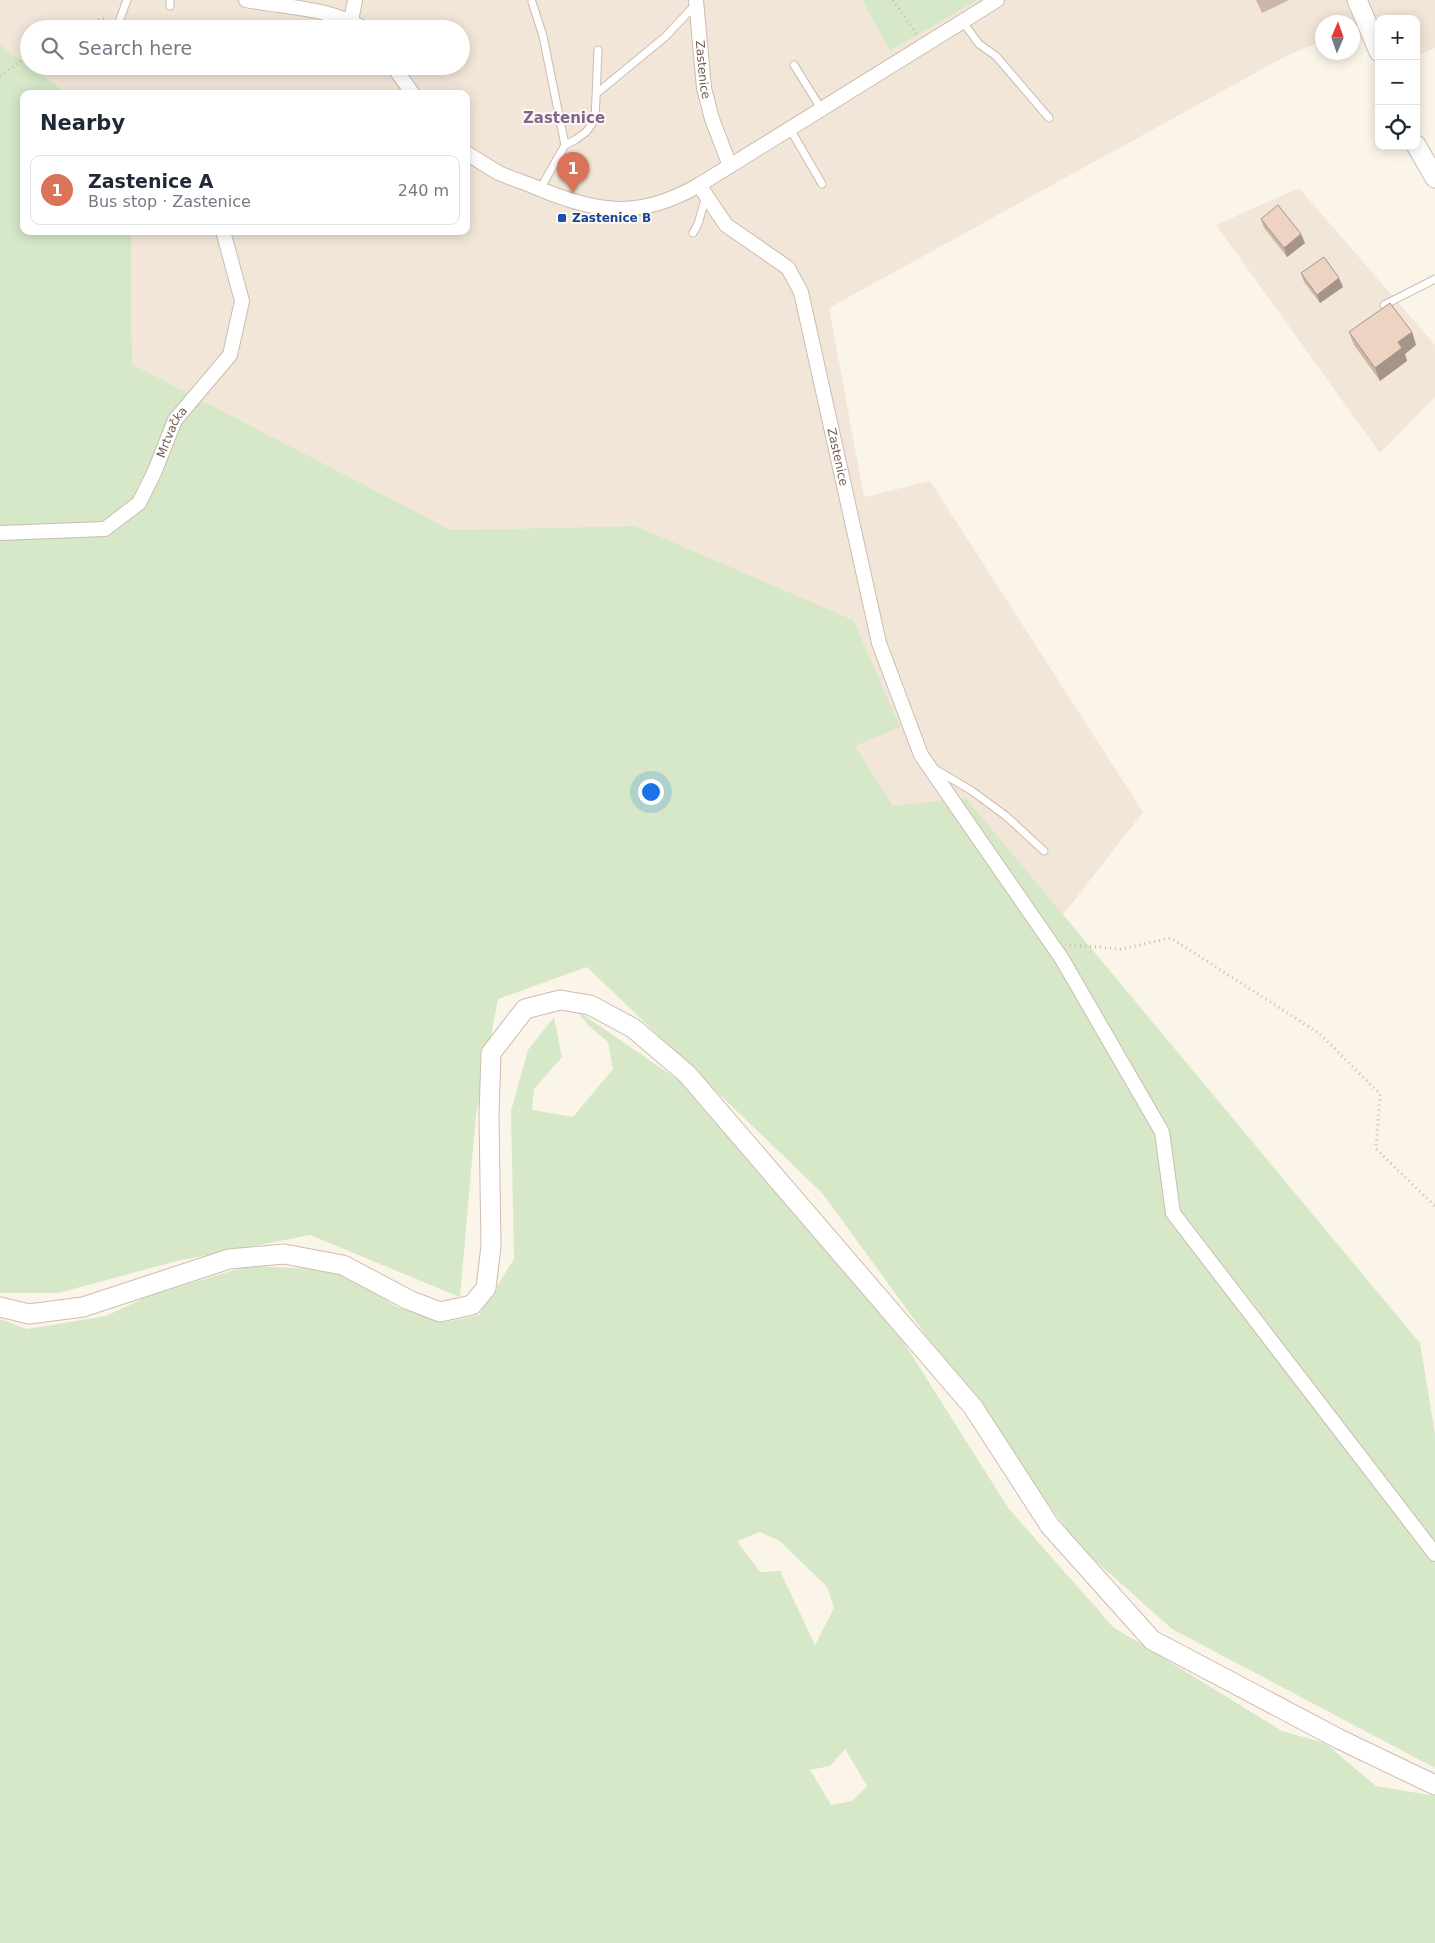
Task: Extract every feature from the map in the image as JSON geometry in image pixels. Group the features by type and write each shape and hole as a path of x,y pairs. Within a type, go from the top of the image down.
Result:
{"main road":[{"path":"1357,0 1375,43"},
{"path":"1419,150 1435,178"},
{"path":"0,1308 28,1314 83,1307 230,1260 284,1254 343,1265 409,1300 440,1312 472,1305 486,1288 491,1246 489,1117 491,1053 525,1009 560,1000 590,1005 633,1028 686,1074 973,1407 1050,1526 1152,1640 1339,1739 1435,1785"}],"street":[{"path":"246,0 276,6 314,9 348,20"},
{"path":"351,20 354,0"},
{"path":"470,155 499,173 568,201 603,209 641,208 703,190 730,166 997,0"},
{"name":"Zastenice","path":"696,2 704,88 712,119 730,166"},
{"path":"399,75 410,90"},
{"name":"Zastenice","path":"703,190 726,225 788,268 801,292 879,643 921,755 1051,943 1162,1132 1173,1213 1435,1554"},
{"name":"Mrtvačka","path":"0,533 105,528 139,503 154,473 175,420 230,355 242,301 224,235"}],"lane":[{"path":"119,20 127,0"},
{"path":"532,2 543,36 565,145"},
{"path":"597,93 665,38 696,2"},
{"path":"962,21 979,44 996,56 1049,118"},
{"path":"540,189 565,145 586,132 595,120 598,50"},
{"path":"794,65 822,110"},
{"path":"790,129 822,184"},
{"path":"693,233 698,224 703,190"},
{"path":"1384,305 1435,279"},
{"path":"927,764 1006,816 1044,851"}],"path":[{"path":"893,0 924,46"},
{"path":"97,20 108,18"},
{"path":"0,76 20,62"},
{"path":"1051,943 1121,949 1171,938 1320,1034 1380,1094 1376,1149 1435,1206"}],"shaded area":[{"path":"0,0 862,0 890,51 978,0 1435,0 1435,48 1420,54 1420,15 1375,15 1375,20 1360,26 1360,15 1315,15 1315,44 1286,56 829,308 864,497 930,481 1143,812 1063,915 966,798 893,807 855,746 635,526 451,530 132,364 131,235 470,235 470,90 62,90 42,75 470,75 470,20 20,20 20,59 0,45"},
{"path":"1299,188 1435,345 1435,397 1380,453 1216,225"}],"green space":[{"path":"862,0 978,0 890,51"},
{"path":"0,45 20,59 20,75 42,75 62,90 20,90 20,235 131,235 132,364 451,530 635,526 853,620 900,727 855,746 893,806 966,798 1420,1343 1435,1434 1435,1768 1172,1629 1079,1546 823,1194 587,967 498,999 476,1115 460,1297 310,1235 177,1261 58,1293 0,1293"},
{"path":"575,1009 703,1097 866,1283 1009,1509 1113,1627 1282,1731 1325,1743 1376,1786 1435,1796 1435,1943 0,1943 0,1319 27,1329 106,1316 151,1295 248,1266 338,1270 397,1307 446,1322 479,1315 514,1259 511,1111 528,1050 554,1017 562,1057 534,1089 532,1110 573,1117 613,1069 608,1042 588,1025","holes":["760,1532 780,1541 827,1587 834,1608 815,1645 780,1571 760,1572 737,1541","845,1749 867,1786 852,1801 831,1805 810,1770 830,1766"]}],"building":[{"path":"1278,205 1301,234 1284,248 1261,219"},
{"path":"1324,257 1339,278 1317,295 1301,273"},
{"path":"1390,303 1412,332 1398,342 1402,348 1375,368 1349,332"}],"place":[{"name":"Zastenice A","path":"573,193"},
{"name":"Zastenice B","path":"562,218"}],"district":[{"name":"Zastenice","path":"564,118"}]}
